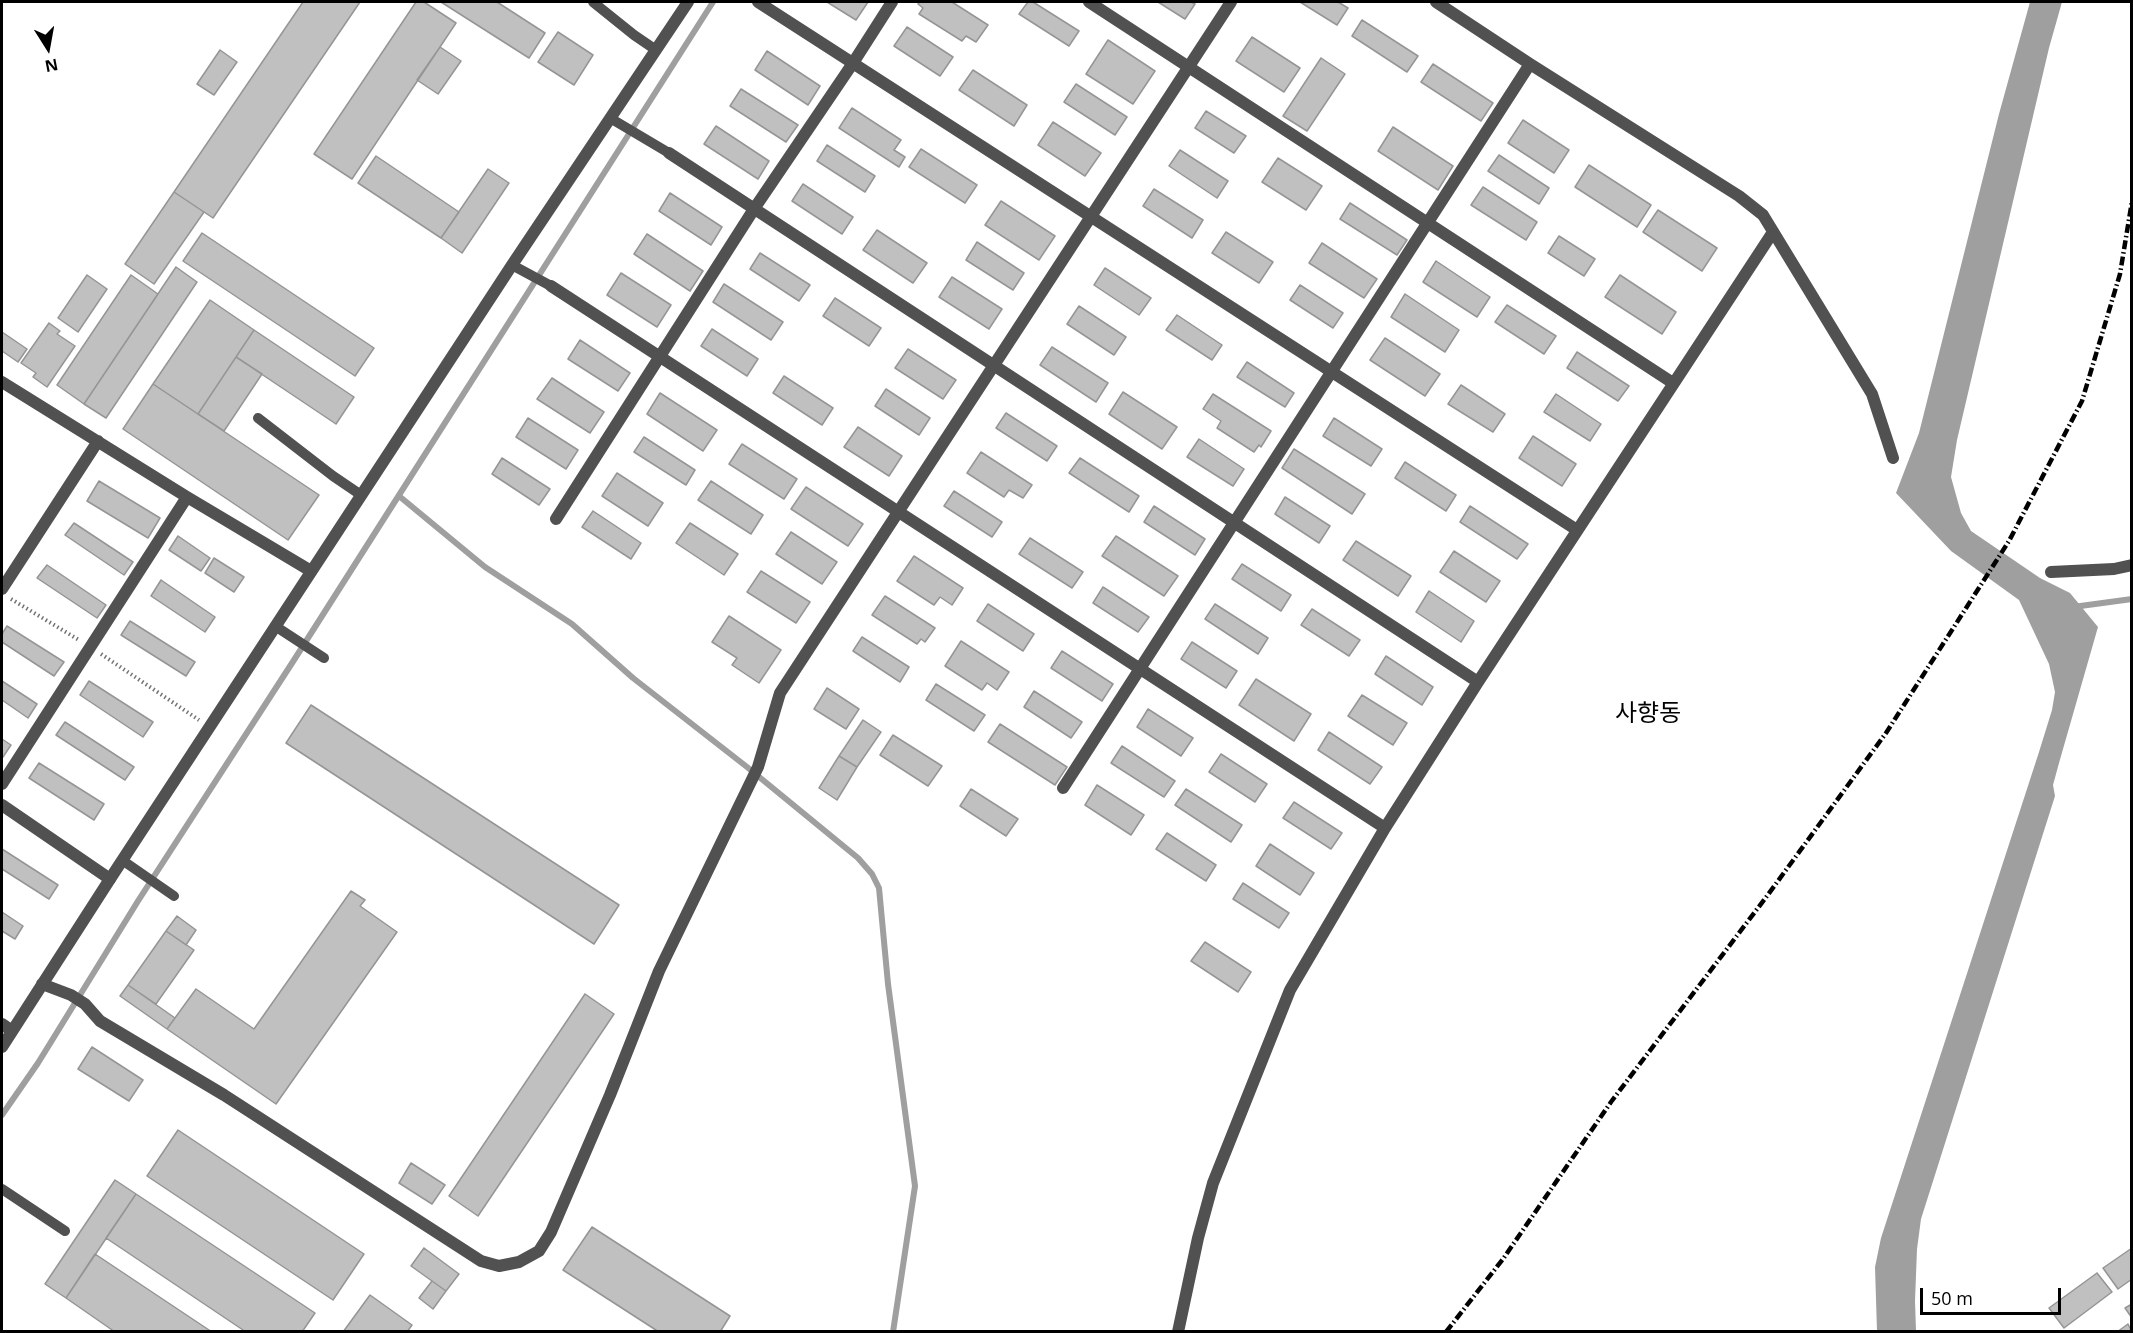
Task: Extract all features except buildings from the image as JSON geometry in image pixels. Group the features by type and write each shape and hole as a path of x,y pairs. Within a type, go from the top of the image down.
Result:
{"street":[{"path":"2,1047 7,1027 42,984 310,571 688,2"},
{"path":"758,2 1577,530"},
{"path":"556,519 754,209 892,2"},
{"path":"1089,2 1673,383"},
{"path":"42,984 71,995 85,1004 100,1021 224,1095 481,1261 499,1266 519,1262 539,1251 551,1232 610,1095 659,971 758,767 780,693 1231,2"},
{"path":"1436,2 1739,196 1763,215 1872,394 1893,458"},
{"path":"1063,788 1530,64"},
{"path":"669,153 1478,682"},
{"path":"1178,1332 1198,1238 1213,1183 1286,999 1385,828 1773,232"},
{"path":"547,284 1385,828"},
{"path":"2,382 310,571"},
{"path":"2,591 98,441"},
{"path":"2,784 187,497"},
{"path":"2051,572 2114,569 2132,565"},
{"path":"2,805 110,879"}],"lane":[{"path":"593,2 656,50"},
{"path":"610,118 669,153"},
{"path":"512,265 547,284"},
{"path":"258,418 360,495"},
{"path":"275,626 324,658"},
{"path":"122,860 174,896"},
{"path":"2,1189 65,1231"}],"path":[{"path":"2,591 210,727"}],"shaded area":[{"path":"2030,2 2062,2 2049,48 1957,440 1951,477 1961,513 1971,531 2040,578 2070,593 2098,627 2053,785 2055,796 1921,1219 1917,1249 1916,1331 1877,1331 1875,1267 1881,1238 2039,752 2055,692 2049,664 2019,600 1951,551 1896,493 1919,433 1999,114"}],"waterway":[{"path":"2,1115 38,1063 138,901 713,2"},
{"path":"399,496 485,567 572,624 633,678 858,858 872,874 879,888 888,984 915,1186 893,1332"},
{"path":"2073,607 2132,599"}],"railway":[{"path":"1446,1332 1503,1259 1611,1102 1767,896 1886,733 2009,541 2082,401 2120,274 2132,201"}],"district":[{"name":"사향동","path":"1648,714"}]}
